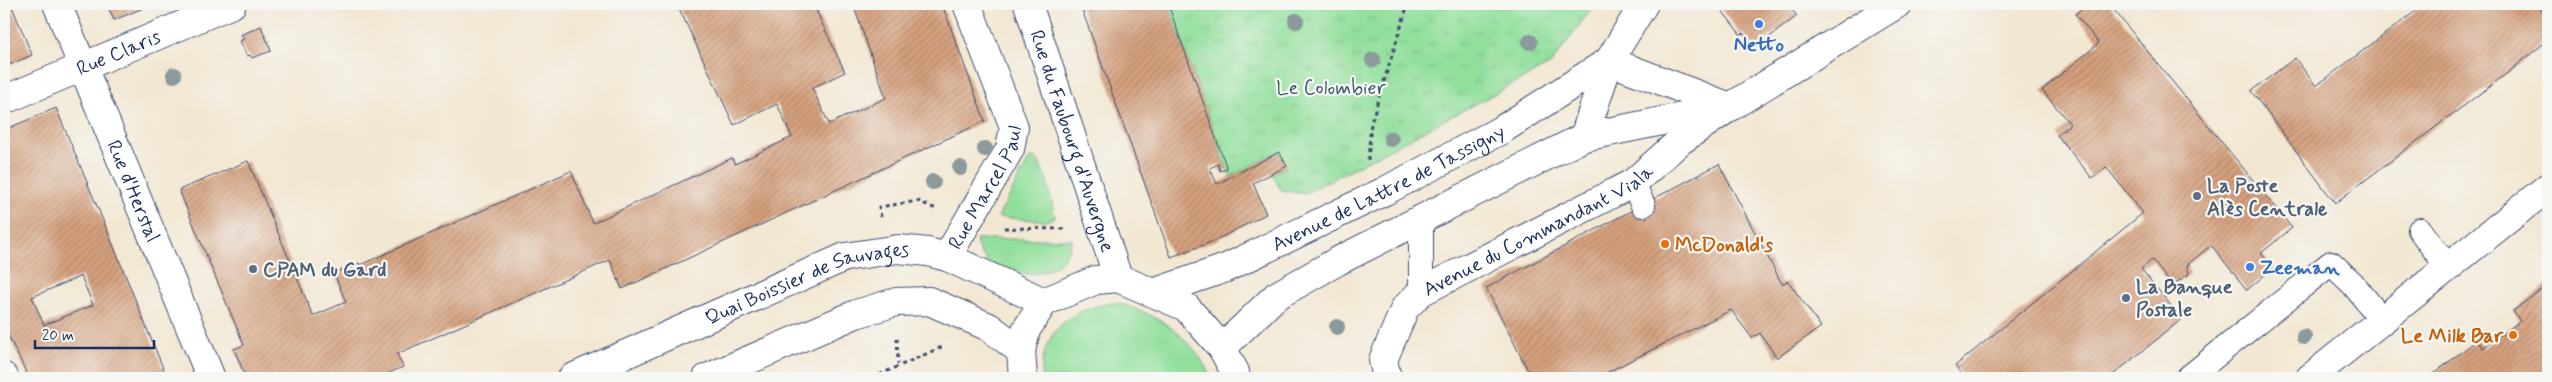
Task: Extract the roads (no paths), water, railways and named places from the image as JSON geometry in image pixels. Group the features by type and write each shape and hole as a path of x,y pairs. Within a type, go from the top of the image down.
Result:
{"street":[{"name":"Rue d'Herstal","path":"57,4 211,378"},
{"name":"Rue Claris","path":"4,100 232,4"},
{"name":"Rue Marcel Paul","path":"947,257 1010,150 1014,127 967,4"},
{"name":"Rue du Faubourg d'Auvergne","path":"1028,4 1118,278"},
{"name":"Avenue de Lattre de Tassigny","path":"1584,137 1609,61 1644,4"},
{"name":"Avenue du Commandant Viala","path":"1387,378 1383,360 1405,308 1421,292 1638,194 1680,141 1730,107 1897,4"},
{"path":"1609,61 1730,107"},
{"name":"Avenue de Lattre de Tassigny","path":"1156,292 1226,268 1385,191 1503,129 1609,61"},
{"name":"Avenue du Commandant Viala","path":"1584,137 1730,107"},
{"path":"1222,348 1276,296 1421,219 1584,137"},
{"path":"2310,378 2548,187"},
{"name":"Quai Boissier de Sauvages","path":"572,378 845,257 898,249 928,252 947,257 1044,302"},
{"path":"1023,378 1021,351 1026,330 1044,302 1096,280 1118,278 1156,292 1186,307 1222,348 1235,372 1236,378"},
{"name":"Quai Boissier de Sauvages","path":"707,378 856,314 896,302 929,301 989,327 1021,351"}],"lane":[{"path":"1421,219 1421,292"},
{"path":"2420,230 2448,266"},
{"path":"2188,378 2331,262 2353,284 2382,320"}],"place":[{"name":"Netto","path":"1759,24"},
{"name":"La Poste Alès Centrale","path":"2197,196"},
{"name":"McDonald's","path":"1665,244"},
{"name":"Zeeman","path":"2250,267"},
{"name":"CPAM du Gard","path":"253,269"},
{"name":"La Banque Postale","path":"2126,298"},
{"name":"Le Milk Bar","path":"2513,335"}],"park label":[{"name":"Le Colombier","path":"1331,87"}]}
